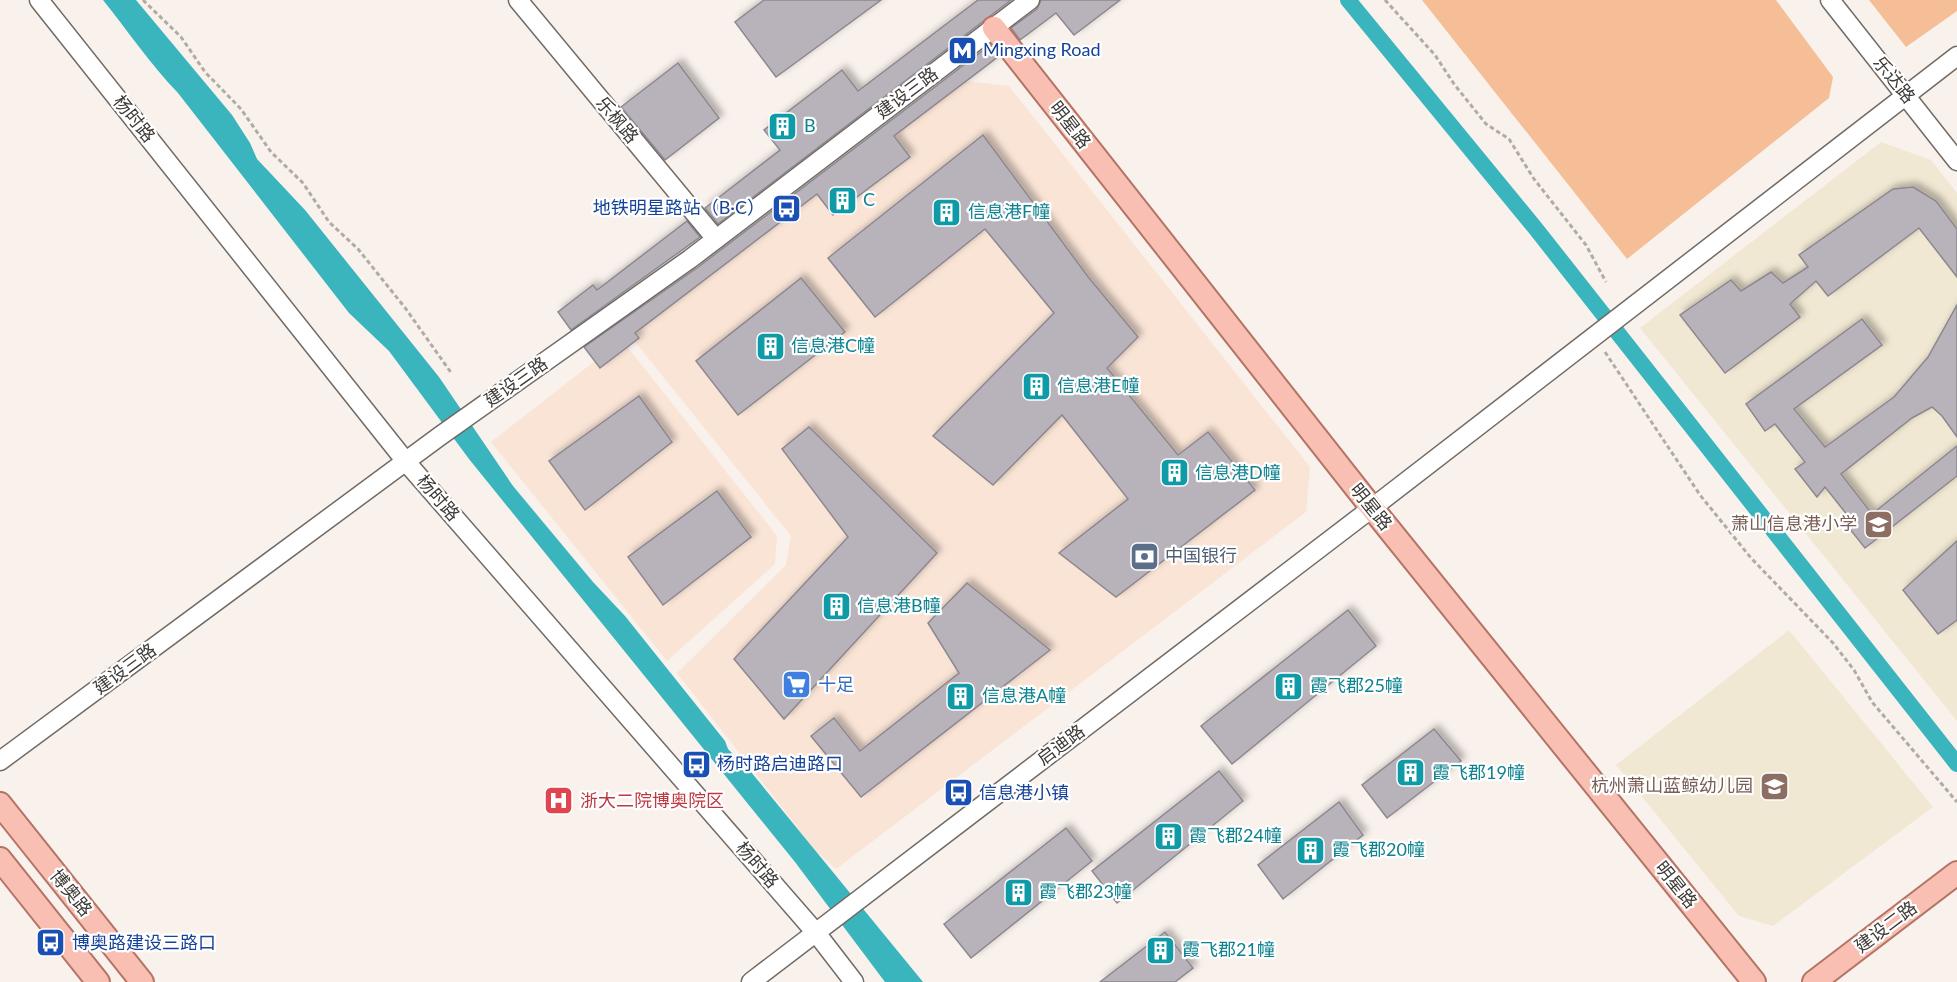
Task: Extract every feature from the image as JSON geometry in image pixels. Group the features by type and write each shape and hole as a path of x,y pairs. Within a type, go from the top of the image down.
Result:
{"main road":[{"name":"明星路","path":"993,28 1372,508 1754,982"},
{"name":"博奥路","path":"0,804 142,982"},
{"name":"博奥路","path":"0,859 98,982"},
{"name":"建设二路","path":"1814,982 1957,873"}],"street":[{"name":"杨时路","path":"39,0 407,463 824,929 854,982"},
{"name":"乐枫路","path":"518,0 716,239"},
{"name":"建设三路","path":"0,761 407,463 440,436 716,239 1030,0"},
{"name":"乐达路","path":"1830,0 1906,93 1957,161"},
{"name":"启迪路","path":"751,982 824,929 867,893 1372,508 1906,93 1957,56"}],"path":[{"path":"143,0 182,37 205,72 241,109 271,152 303,183 329,222 358,249 406,309 452,374"},
{"path":"1385,0 1435,55 1454,84 1486,124 1509,139 1534,179 1586,245 1606,282"},
{"path":"1605,352 1700,495 1751,558 1833,643 1854,670 1872,702 1957,802"}],"shaded area":[{"path":"1422,0 1776,0 1833,77 1829,98 1627,259"},
{"path":"1869,0 1957,0 1957,11 1906,47"},
{"path":"958,80 1009,86 1310,467 1306,512 836,869 815,850 677,673 786,565 791,536 628,333"},
{"name":"萧山信息港小学","path":"1881,142 1931,160 1957,193 1957,721 1640,328"},
{"path":"622,340 777,536 775,564 667,661 491,442"},
{"name":"杭州萧山蓝鲸幼儿园","path":"1789,630 1933,807 1773,926 1739,916 1616,765"}],"water":[{"path":"103,0 136,0 232,115 250,143 257,159 305,210 439,377 513,486 593,582 625,616 725,741 728,749 751,772 923,982 885,982 795,862 469,459 389,351 349,313"}],"building":[{"path":"764,0 881,0 776,77 735,22"},
{"path":"978,0 1011,0 718,224 705,208 780,150 764,130 842,70 858,91"},
{"path":"1041,0 1120,0 1074,35 1056,13 1020,40 1011,28 1037,9"},
{"path":"990,45 999,56 894,136 910,157 833,215 817,194 635,333 639,338 600,368 584,347 697,268"},
{"path":"678,63 719,118 665,160 621,107"},
{"path":"983,135 1089,278 1138,337 1107,368 1178,455 1208,432 1255,490 1116,597 1059,553 1128,499 1062,415 993,485 933,436 1054,313 985,229 875,317 828,258"},
{"path":"1913,187 1936,201 1957,229 1957,277 1919,228 1828,296 1816,281 1790,304 1800,317 1725,373 1680,315 1731,280 1741,291 1771,272 1783,283 1808,267 1799,255 1893,189"},
{"path":"687,221 700,237 571,330 558,312 593,285 597,290"},
{"name":"信息港C幢","path":"801,278 845,332 738,415 696,361"},
{"path":"1957,305 1957,437 1942,416 1932,407 1912,418 1841,474 1872,514 1957,446 1957,476 1865,548 1849,528 1856,526 1825,487 1817,497 1795,469 1805,462 1775,424 1765,431 1746,404 1862,319 1882,345 1794,409 1825,447 1894,397 1928,357"},
{"path":"639,396 672,442 585,510 549,461"},
{"name":"信息港B幢","path":"809,427 937,553 784,719 734,659 848,537 782,449"},
{"path":"717,491 751,537 663,605 628,557"},
{"path":"1957,541 1957,620 1938,634 1903,590"},
{"name":"信息港A幢","path":"967,583 1050,650 861,797 811,736 834,718 860,751 959,673 928,623"},
{"name":"霞飞郡25幢","path":"1348,610 1376,646 1232,764 1201,726"},
{"name":"霞飞郡19幢","path":"1434,729 1461,761 1387,818 1362,785"},
{"name":"霞飞郡24幢","path":"1219,771 1243,801 1117,903 1092,871"},
{"name":"霞飞郡20幢","path":"1339,802 1363,835 1283,899 1258,865"},
{"name":"霞飞郡23幢","path":"1066,828 1092,861 971,958 944,924"},
{"name":"霞飞郡21幢","path":"1165,932 1193,968 1175,982 1100,982"}],"waterway":[{"path":"1348,0 1536,229 1957,764"}],"place":[{"name":"Mingxing Road","path":"962,50"},
{"name":"B","path":"783,126"},
{"name":"C","path":"842,200"},
{"name":"地铁明星路站（B·C）","path":"786,208"},
{"name":"信息港F幢","path":"947,212"},
{"name":"信息港C幢","path":"770,346"},
{"name":"信息港E幢","path":"1036,386"},
{"name":"信息港D幢","path":"1174,473"},
{"name":"萧山信息港小学","path":"1878,524"},
{"name":"中国银行","path":"1144,556"},
{"name":"信息港B幢","path":"836,606"},
{"name":"十足","path":"797,685"},
{"name":"霞飞郡25幢","path":"1289,686"},
{"name":"信息港A幢","path":"961,696"},
{"name":"杨时路启迪路口","path":"696,764"},
{"name":"霞飞郡19幢","path":"1411,773"},
{"name":"杭州萧山蓝鲸幼儿园","path":"1774,786"},
{"name":"信息港小镇","path":"958,793"},
{"name":"浙大二院博奥院区","path":"559,801"},
{"name":"霞飞郡24幢","path":"1168,836"},
{"name":"霞飞郡20幢","path":"1311,850"},
{"name":"霞飞郡23幢","path":"1018,892"},
{"name":"博奥路建设三路口","path":"51,943"},
{"name":"霞飞郡21幢","path":"1161,950"}]}
